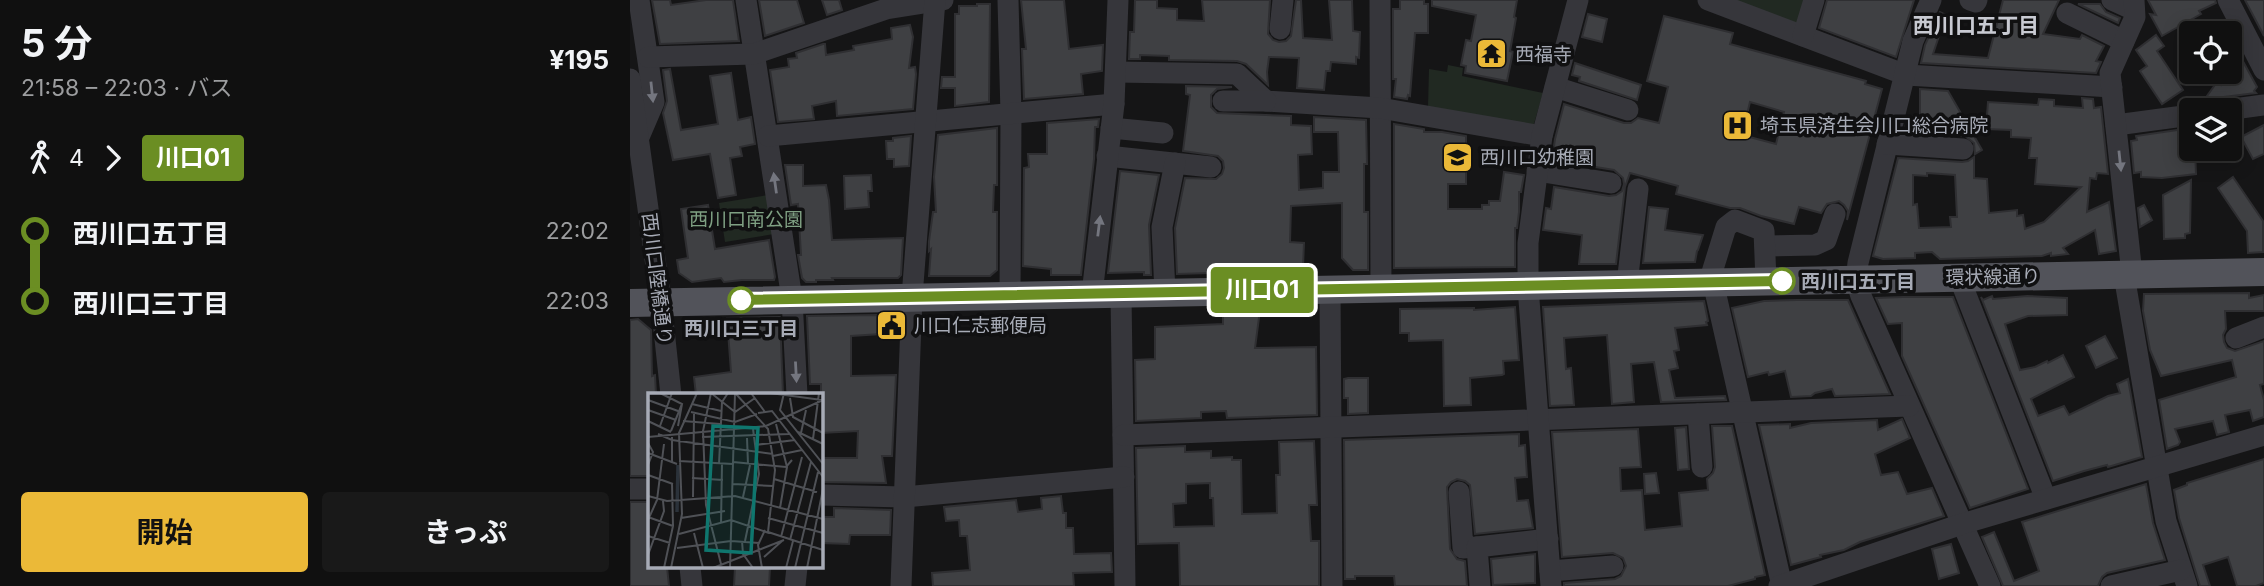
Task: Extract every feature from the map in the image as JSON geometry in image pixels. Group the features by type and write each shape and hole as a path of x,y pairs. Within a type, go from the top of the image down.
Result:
{"main road":[{"name":"環状線通り","path":"630,303 2264,272"}],"street":[{"path":"634,133 654,102 639,0"},
{"path":"746,0 792,299 797,393"},
{"path":"1008,0 1011,114 1010,295"},
{"path":"1092,294 1114,104 1118,0"},
{"path":"1280,29 1283,0"},
{"path":"1380,0 1381,288"},
{"path":"1578,0 1542,136 1528,243 1528,287 1551,578 1613,566"},
{"path":"1708,0 1906,75 2112,87"},
{"path":"1803,36 1814,0"},
{"path":"1931,0 1913,41 1857,263 1856,280 1990,586"},
{"path":"1970,0 1977,0"},
{"path":"2111,586 2184,578 2166,521 2128,274 2110,73 2135,18 2134,5 2112,0"},
{"path":"2228,0 2264,70"},
{"path":"648,57 754,54 859,9 886,9 938,1 912,297 901,586"},
{"path":"2067,13 2124,41"},
{"path":"1115,72 1237,74 1266,101"},
{"name":"西川口陸橋通り","path":"630,79 634,133 661,302 671,393"},
{"path":"1555,87 1628,110"},
{"path":"1223,101 1380,108 1542,136"},
{"path":"768,136 1114,104"},
{"path":"2242,108 2264,105"},
{"path":"2116,125 2179,117"},
{"path":"1111,128 1163,133"},
{"path":"1887,144 1963,149"},
{"path":"1107,156 1211,167"},
{"path":"1165,293 1162,227 1175,163"},
{"path":"1537,171 1611,183"},
{"path":"1627,284 1638,190"},
{"path":"1765,246 1815,245 1826,240 1835,214"},
{"path":"1766,281 1764,231 1735,220 1726,227 1711,282 1781,586 1962,524 2264,435"},
{"path":"1959,277 2046,499"},
{"path":"1330,289 1332,586"},
{"path":"1121,294 1125,586"},
{"path":"2236,338 2264,327"},
{"path":"1123,435 1909,406"},
{"path":"1698,414 1702,467"},
{"path":"822,495 904,496 1124,477"},
{"path":"630,489 648,489"},
{"path":"1459,492 1463,548 1548,540"},
{"path":"1476,547 1480,586"},
{"path":"690,568 692,586"},
{"path":"795,586 797,568"}],"green space":[{"path":"1726,0 1806,0 1799,27"},
{"path":"1448,65 1463,68 1462,76 1543,93 1533,127 1428,107 1429,69 1447,72"},
{"name":"西川口南公園","path":"768,195 774,234 725,242 719,203"}],"building":[{"path":"652,0 670,0 671,5 706,0 733,0 739,41 660,44"},
{"path":"759,0 797,0 804,23 765,36"},
{"path":"822,0 839,0 842,10 827,15"},
{"path":"1021,0 1064,0 1069,49 1103,45 1102,71 1081,74 1083,94 1024,99 1022,49 1026,49"},
{"path":"1135,0 1157,0 1157,8 1177,9 1177,20 1204,21 1202,0 1270,0 1268,34 1279,42 1286,41 1291,36 1296,0 1301,0 1303,38 1332,40 1329,0 1352,0 1353,31 1360,32 1359,58 1356,57 1356,64 1331,62 1330,71 1326,71 1324,90 1297,88 1299,58 1269,57 1268,85 1246,64 1237,61 1169,60 1169,56 1140,55 1140,59 1129,59 1130,32 1134,32"},
{"path":"1400,0 1424,0 1424,4 1428,4 1428,33 1415,33 1410,96 1408,95 1407,99 1394,97 1396,79 1393,79 1393,9 1400,9"},
{"path":"1432,0 1517,0 1510,51 1513,52 1507,81 1465,73 1466,66 1461,65 1466,40 1471,41 1476,15 1432,6"},
{"path":"1827,0 1914,0 1896,57 1819,28"},
{"path":"2003,0 2059,0 2043,34 2080,39 2082,35 2104,46 2096,61 2101,62 2096,73 1921,63 1925,45 1940,12 1946,15 1933,54 1988,58"},
{"path":"2148,0 2215,0 2216,3 2199,11 2201,14 2189,21 2179,21 2179,26 2162,36 2150,14 2156,15"},
{"path":"2245,0 2264,0 2264,36"},
{"path":"990,4 989,102 955,106 955,88 941,88 942,77 955,77 955,14 959,14 959,6"},
{"path":"2078,4 2100,4 2106,12 2120,18 2118,23"},
{"path":"1588,14 1607,19 1602,42 1582,37"},
{"path":"1664,16 1733,33 1730,44 1866,81 1865,84 1882,89 1847,220 1848,211 1839,201 1827,204 1821,213 1799,207 1794,224 1740,208 1730,208 1676,194 1678,186 1630,173 1625,187 1616,264 1579,264 1582,235 1543,230 1546,208 1551,209 1554,187 1609,196 1622,191 1624,184 1623,178 1614,170 1552,160 1564,104 1624,123 1631,123 1638,118 1659,123 1668,87 1647,81","holes":["1750,102 1784,112 1776,144 1742,135"]},
{"path":"910,25 913,37 909,68 915,67 916,74 913,109 837,116 836,101 812,106 814,119 778,122 770,70 789,67 788,59 797,58 796,53 823,44 826,55 854,50 853,46 892,39 891,28"},
{"path":"2156,35 2164,46 2157,51 2183,90 2162,104 2140,71 2147,66 2136,50"},
{"path":"2242,60 2257,87 2254,91 2256,93 2222,98 2207,96 2216,84 2242,84"},
{"path":"1575,63 1641,85 1637,100 1579,81 1580,77 1572,75"},
{"path":"670,69 681,130 718,124 710,76 731,73 738,120 751,117 755,144 740,147 742,156 730,158 736,195 718,198 710,154 673,160 663,113 667,101 663,70"},
{"path":"1186,86 1232,87 1217,89 1211,95 1211,107 1217,113 1291,116 1291,125 1311,126 1312,154 1298,155 1299,190 1323,188 1323,172 1339,172 1338,132 1314,132 1314,117 1366,120 1364,212 1368,212 1368,270 1353,270 1342,258 1342,203 1291,206 1290,242 1304,243 1303,267 1285,267 1284,271 1177,274 1175,228 1185,178 1216,179 1224,168 1223,161 1218,156 1183,151 1190,95 1186,94"},
{"path":"1920,89 1948,91 1982,150 1975,154 1974,143 1965,136 1904,132 1908,116 1920,117"},
{"path":"2082,98 2093,99 2094,108 2101,107 2108,174 2097,173 2096,179 2090,178 2087,212 2109,202 2116,251 2099,254 2095,230 2063,248 2068,254 2051,256 2051,253 2042,256 1940,259 1932,252 1915,253 1915,258 1883,259 1873,256 1898,158 1962,162 1974,157 1974,178 1987,179 1989,213 2017,210 2017,216 2023,215 2025,229 2044,222 2081,187 2035,184 2037,158 2029,158 2031,138 2011,137 2011,130 1986,129 1988,102 2038,105 2039,99 2054,100 2054,106 2083,108","holes":["1913,175 1955,175 1957,217 1950,217 1951,227 1919,228 1917,204 1913,205"]},
{"path":"1099,119 1098,127 1095,127 1081,275 1051,275 1051,269 1023,266 1024,168 1029,167 1028,154 1047,154 1047,123"},
{"path":"1394,124 1424,129 1424,132 1466,136 1466,184 1448,184 1448,209 1482,209 1482,205 1489,205 1489,201 1500,201 1504,172 1524,175 1515,228 1515,267 1394,268"},
{"path":"2264,125 2264,154 2253,159 2242,136"},
{"path":"997,128 997,185 994,185 993,212 997,212 997,270 990,276 929,276 929,241 933,212 936,212 934,177 938,135"},
{"path":"2179,130 2179,161 2195,161 2196,174 2162,178 2141,177 2141,172 2134,173 2131,141 2137,140 2136,136"},
{"path":"911,136 909,166 894,167 894,159 887,159 886,141"},
{"path":"785,165 803,165 803,186 826,185 832,240 903,238 901,275 898,278 832,278 833,280 806,282 802,278 798,255 801,255 798,204 791,205"},
{"path":"1120,171 1159,175 1149,225 1151,275 1144,275 1144,272 1108,273"},
{"path":"871,175 869,207 845,209 844,176"},
{"path":"2233,177 2263,221 2263,252 2248,253 2247,231 2218,188"},
{"path":"2191,180 2190,233 2185,234 2185,238 2164,239 2163,195"},
{"path":"708,205 715,249 769,240 774,280 724,282 721,278 692,282 679,273 677,260 688,258 681,209"},
{"path":"2144,205 2152,220 2140,227 2138,208"},
{"path":"1649,207 1668,209 1665,230 1703,235 1695,262 1643,263"},
{"path":"2249,293 2249,298 2264,295 2264,311 2225,311 2226,329 2223,335 2227,348 2235,351 2264,341 2264,384 2260,385 2264,400 2264,417 2253,421 2250,410 2225,415 2229,432 2217,435 2213,421 2175,429 2180,442 2167,449 2159,400 2236,377 2232,360 2161,376 2150,350 2143,311 2144,294"},
{"path":"1992,296 1993,299 2027,296 2067,298 2067,315 2028,316 2005,324 2020,370 2047,361 2048,363 2063,355 2074,377 2031,399 2038,416 2064,406 2069,415 2120,393 2117,384 2128,379 2142,457 2053,481 1981,297 1983,300"},
{"path":"1953,297 2028,489 1970,508 1902,356 1902,323 1888,324 1876,298"},
{"path":"1848,300 1890,394 1835,396 1832,389 1811,396 1791,397 1785,371 1748,377 1732,308 1764,301"},
{"path":"1704,301 1707,325 1675,328 1679,350 1674,351 1678,368 1669,370 1675,398 1725,396 1726,400 1661,402 1654,362 1631,364 1634,402 1612,404 1607,335 1564,338 1566,369 1571,368 1574,405 1550,406 1543,307"},
{"path":"1515,307 1519,360 1503,361 1502,375 1470,378 1471,405 1444,406 1443,340 1409,341 1409,333 1400,333 1400,309 1474,310"},
{"path":"1260,310 1255,348 1316,347 1317,415 1227,418 1226,411 1201,412 1201,418 1136,421 1135,360 1155,359 1155,327 1223,324 1223,311"},
{"path":"878,315 878,319 893,318 898,321 897,333 851,336 851,376 896,375 892,456 882,456 886,483 822,482 822,458 857,458 858,431 822,433 821,384 810,384 807,316"},
{"path":"780,317 783,393 696,393 694,377 731,372 727,318"},
{"path":"638,319 651,330 652,376 655,375 656,393 648,393 648,476 630,476 630,320"},
{"path":"2105,336 2117,358 2096,368 2086,346"},
{"path":"1368,378 1368,413 1348,414 1348,398 1344,398 1344,379"},
{"path":"1902,419 1910,438 1875,454 1881,475 1898,472 1907,494 1932,488 1944,516 1791,565 1759,425 1790,424 1790,428 1811,423 1877,420 1878,430"},
{"path":"1712,426 1732,426 1765,575 1728,586 1564,586 1564,583 1615,579 1621,576 1626,566 1623,558 1613,553 1562,557 1552,432 1638,429 1641,467 1620,468 1621,491 1642,490 1645,530 1682,526 1679,493 1708,490 1707,479 1715,467"},
{"path":"1686,427 1689,469 1678,470 1675,428"},
{"path":"1519,434 1519,446 1525,445 1527,477 1515,478 1517,501 1528,500 1533,528 1475,534 1470,485 1457,479 1447,487 1450,549 1457,559 1465,561 1467,586 1395,586 1394,576 1355,576 1355,579 1345,579 1344,440"},
{"path":"1314,441 1317,505 1309,505 1311,541 1319,541 1319,586 1180,586 1179,543 1138,544 1136,448 1185,446 1185,452 1211,451 1211,458 1232,457 1232,460 1241,460 1242,514 1277,513 1279,442","holes":["1210,483 1210,498 1213,498 1214,526 1174,527 1173,504 1186,503 1186,484"]},
{"path":"2264,459 2264,583 2237,586 2228,557 2203,565 2210,586 2200,586 2179,518 2174,490 2187,483"},
{"path":"1656,473 1659,493 1645,494 1644,474"},
{"path":"2146,484 2153,523 2165,560 2107,573 2098,586 2003,586 1982,537 1994,532 2014,581 2039,571 2022,522"},
{"path":"1061,496 1063,513 1066,513 1066,528 1073,528 1074,554 1111,553 1112,572 1073,573 1074,586 933,586 932,573 970,570 967,536 960,536 959,520 946,521 944,507 1016,500 1018,512 1042,509 1041,498"},
{"path":"630,502 648,502 648,568 667,568 669,586 630,586"},
{"path":"834,508 891,510 890,535 850,535 849,544 822,543 822,517 834,517"},
{"path":"1951,544 1959,573 1939,579 1932,549"},
{"path":"1535,554 1535,583 1493,585 1491,559"},
{"path":"735,568 770,568 769,586 734,586"}],"bus line":[{"name":"川口01","path":"741,300 1782,281"}],"place":[{"name":"西福寺","path":"1492,54"},
{"name":"埼玉県済生会川口総合病院","path":"1737,125"},
{"name":"西川口幼稚園","path":"1457,157"},
{"name":"西川口五丁目","path":"1782,281"},
{"name":"西川口三丁目","path":"741,300"},
{"name":"川口仁志郵便局","path":"891,325"}],"district":[{"name":"西川口五丁目","path":"1976,25"}]}
